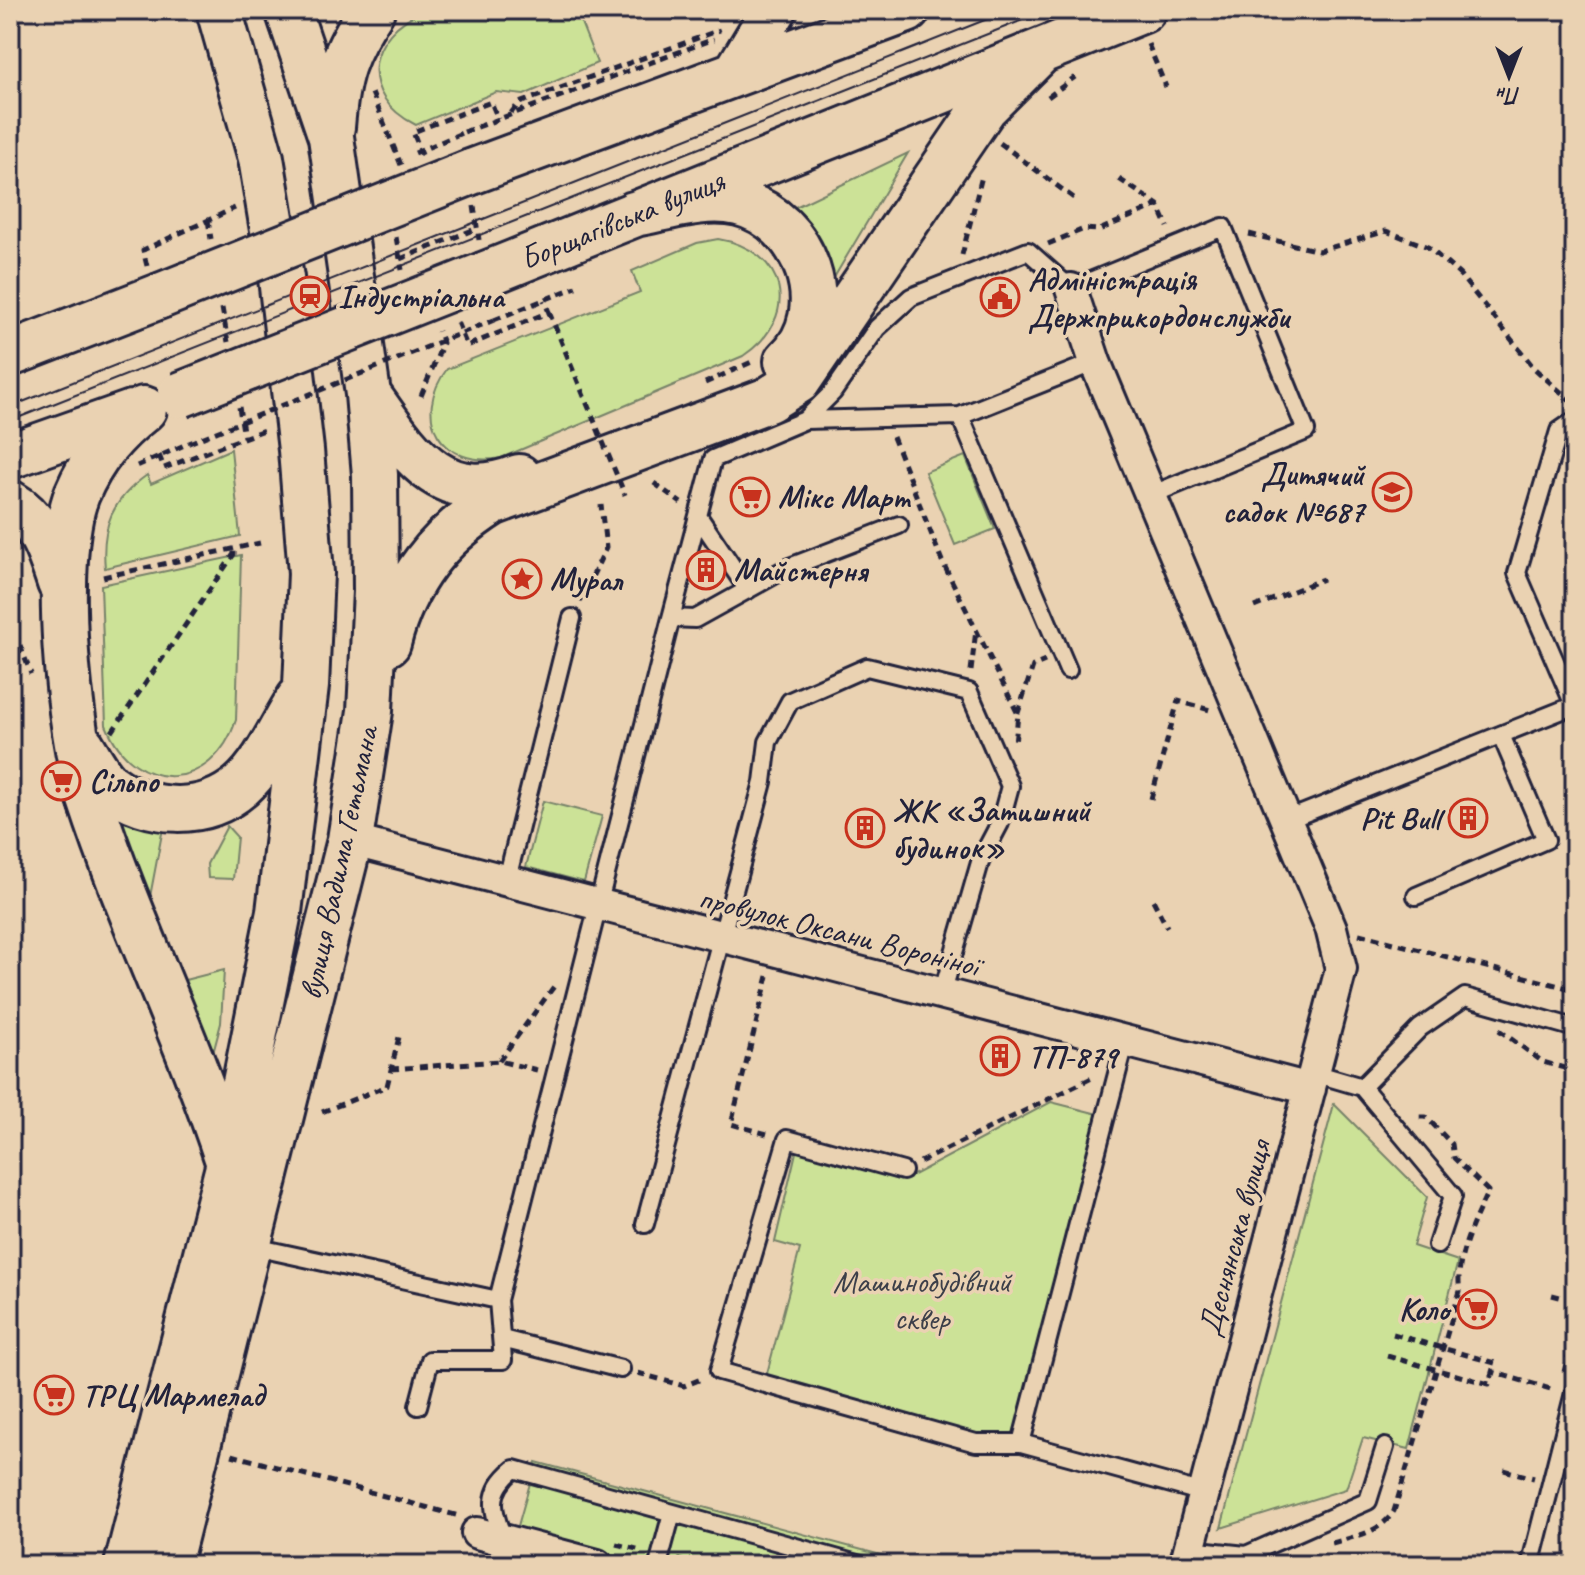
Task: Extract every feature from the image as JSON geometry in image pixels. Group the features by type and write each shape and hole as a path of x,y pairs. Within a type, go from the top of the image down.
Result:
{"main road":[{"name":"вулиця Вадима Гетьмана","path":"127,1565 229,1163 279,912 306,686 311,573 301,450 281,278 261,158 219,10"},
{"name":"вулиця Вадима Гетьмана","path":"168,1565 350,840 370,711 376,577 375,475 368,394 331,137 288,10"},
{"path":"331,137 336,82 344,55 372,10"},
{"path":"727,55 774,10"},
{"path":"10,354 153,281 470,168 727,55 907,10"},
{"name":"Борщагівська вулиця","path":"10,456 162,402 484,263 634,214 1040,52 1144,23"},
{"path":"370,711 403,593 456,526 492,503 768,400 798,381 984,108 1040,52"},
{"path":"368,394 421,465 454,483 501,484 770,376 793,354 808,326 813,295 807,264 791,236 776,222 738,203 706,201 634,214"},
{"path":"65,596 69,532 76,496 111,436 162,402"},
{"path":"10,503 24,511 49,548 65,596 88,736 90,799 203,1084 229,1163"},
{"path":"88,736 109,785 141,802 171,809 192,809 213,804 242,785 306,686"}],"street":[{"name":"Деснянська вулиця","path":"1071,289 1095,362 1331,928 1341,969 1187,1557"},
{"name":"провулок Оксани Вороніної","path":"350,840 942,994 1122,1054 1312,1081"},
{"path":"491,1537 597,1565"}],"lane":[{"path":"805,420 833,392 877,328 911,297 1028,251 1071,289 1223,227 1306,431 1151,495"},
{"path":"418,1406 430,1360 503,1360 498,1300 713,459 805,420 960,416 1095,362"},
{"path":"960,416 1068,670"},
{"path":"1287,820 1574,705 1517,573 1559,431 1575,420"},
{"path":"698,516 748,590"},
{"path":"671,618 695,619 787,568 899,525"},
{"path":"506,883 572,618"},
{"path":"645,1224 763,782 768,742 790,701 867,667 969,692 1010,786 1000,823 981,859 942,994"},
{"path":"1416,896 1546,840 1501,735"},
{"path":"1362,1087 1420,1028 1465,997 1575,1028"},
{"path":"1021,1443 1122,1054"},
{"path":"1312,1081 1362,1087 1453,1196 1437,1245"},
{"path":"903,1171 787,1139 719,1371 976,1443 1021,1443 1204,1493"},
{"path":"248,1245 498,1300"},
{"path":"502,1339 621,1369"},
{"path":"1539,1565 1532,1558 1567,1390"},
{"path":"1187,1557 1248,1560 1368,1501 1385,1447"},
{"path":"491,1537 492,1510 499,1481 514,1469 861,1565"},
{"path":"658,1565 672,1513"}],"path":[{"path":"1144,23 1166,87"},
{"path":"511,114 519,103 731,26"},
{"path":"484,263 470,168 498,119 727,55"},
{"path":"1044,100 1071,80"},
{"path":"370,88 395,152"},
{"path":"428,168 413,132 491,102 498,119"},
{"path":"992,137 1075,199"},
{"path":"956,280 985,165"},
{"path":"1119,179 1158,205 1176,246"},
{"path":"1028,251 1084,229 1099,230 1158,205"},
{"path":"153,281 143,250 238,206"},
{"path":"208,220 213,251"},
{"path":"1223,227 1319,251 1386,231 1428,247 1460,275 1535,369 1575,404"},
{"path":"394,228 402,272"},
{"path":"400,259 478,228"},
{"path":"144,461 576,287"},
{"path":"221,298 228,344"},
{"path":"544,300 625,495"},
{"path":"452,310 467,346 549,312"},
{"path":"421,396 443,343"},
{"path":"690,389 758,359"},
{"path":"236,391 244,437"},
{"path":"885,418 942,561 1018,714"},
{"path":"588,430 603,424"},
{"path":"159,455 164,468 265,429"},
{"path":"654,483 698,516"},
{"path":"572,618 606,548 601,505"},
{"path":"103,577 260,543"},
{"path":"88,736 234,554 234,548"},
{"path":"1254,607 1323,579"},
{"path":"969,692 976,629"},
{"path":"1010,786 1018,714 1033,666"},
{"path":"1151,799 1178,701 1207,709"},
{"path":"1153,900 1167,927"},
{"path":"1331,928 1394,941 1575,990"},
{"path":"784,976 769,972 731,1124 787,1139"},
{"path":"499,1061 555,984"},
{"path":"322,1112 387,1086 400,1033"},
{"path":"903,1171 1122,1054"},
{"path":"391,1069 499,1061 555,1074"},
{"path":"1552,1295 1575,1305"},
{"path":"1387,1356 1489,1384 1495,1363 1393,1334"},
{"path":"621,1369 684,1386 719,1371"},
{"path":"1492,1372 1567,1390"}],"green space":[{"path":"425,10 606,10 580,20 597,63 524,95 496,92 416,125 384,98 377,82 376,65 380,49 390,34"},
{"path":"908,153 829,286 820,243 791,209"},
{"path":"718,239 759,256 772,271 778,287 779,305 774,323 762,340 743,356 501,458 480,459 462,455 448,447 438,436 432,421 432,405 447,369 640,292 632,271 697,243"},
{"path":"231,449 240,536 105,568 105,539 111,515 135,484 147,475 151,484"},
{"path":"965,456 995,529 955,545 925,472"},
{"path":"241,555 236,720 225,744 210,761 192,772 173,776 154,774 135,764 119,748 106,725 101,585"},
{"path":"543,801 602,816 584,882 526,867"},
{"path":"113,806 163,828 149,902"},
{"path":"227,826 237,837 233,879 208,878 207,864"},
{"path":"224,970 221,1023 211,1061 181,981"},
{"name":"Машинобудівний сквер","path":"1051,1102 1098,1114 1012,1441 976,1441 765,1381 800,1249 775,1242 797,1148 908,1178"},
{"path":"1334,1104 1427,1197 1413,1246 1458,1261 1409,1449 1363,1438 1346,1489 1221,1528"},
{"path":"536,1462 918,1565 507,1565"}],"tram line":[{"path":"10,407 1010,10"},
{"path":"10,421 1048,10"}],"place":[{"name":"Індустріальна","path":"310,296"},
{"name":"Адміністрація Держприкордонслужби","path":"1000,297"},
{"name":"Дитячий садок №687","path":"1392,492"},
{"name":"Мікс Март","path":"750,497"},
{"name":"Майстерня","path":"706,570"},
{"name":"Мурал","path":"522,579"},
{"name":"Сільпо","path":"61,781"},
{"name":"Pit Bull","path":"1468,818"},
{"name":"ЖК «Затишний будинок»","path":"865,828"},
{"name":"ТП-879","path":"1000,1056"},
{"name":"Коло","path":"1477,1309"},
{"name":"ТРЦ Мармелад","path":"54,1395"}]}
